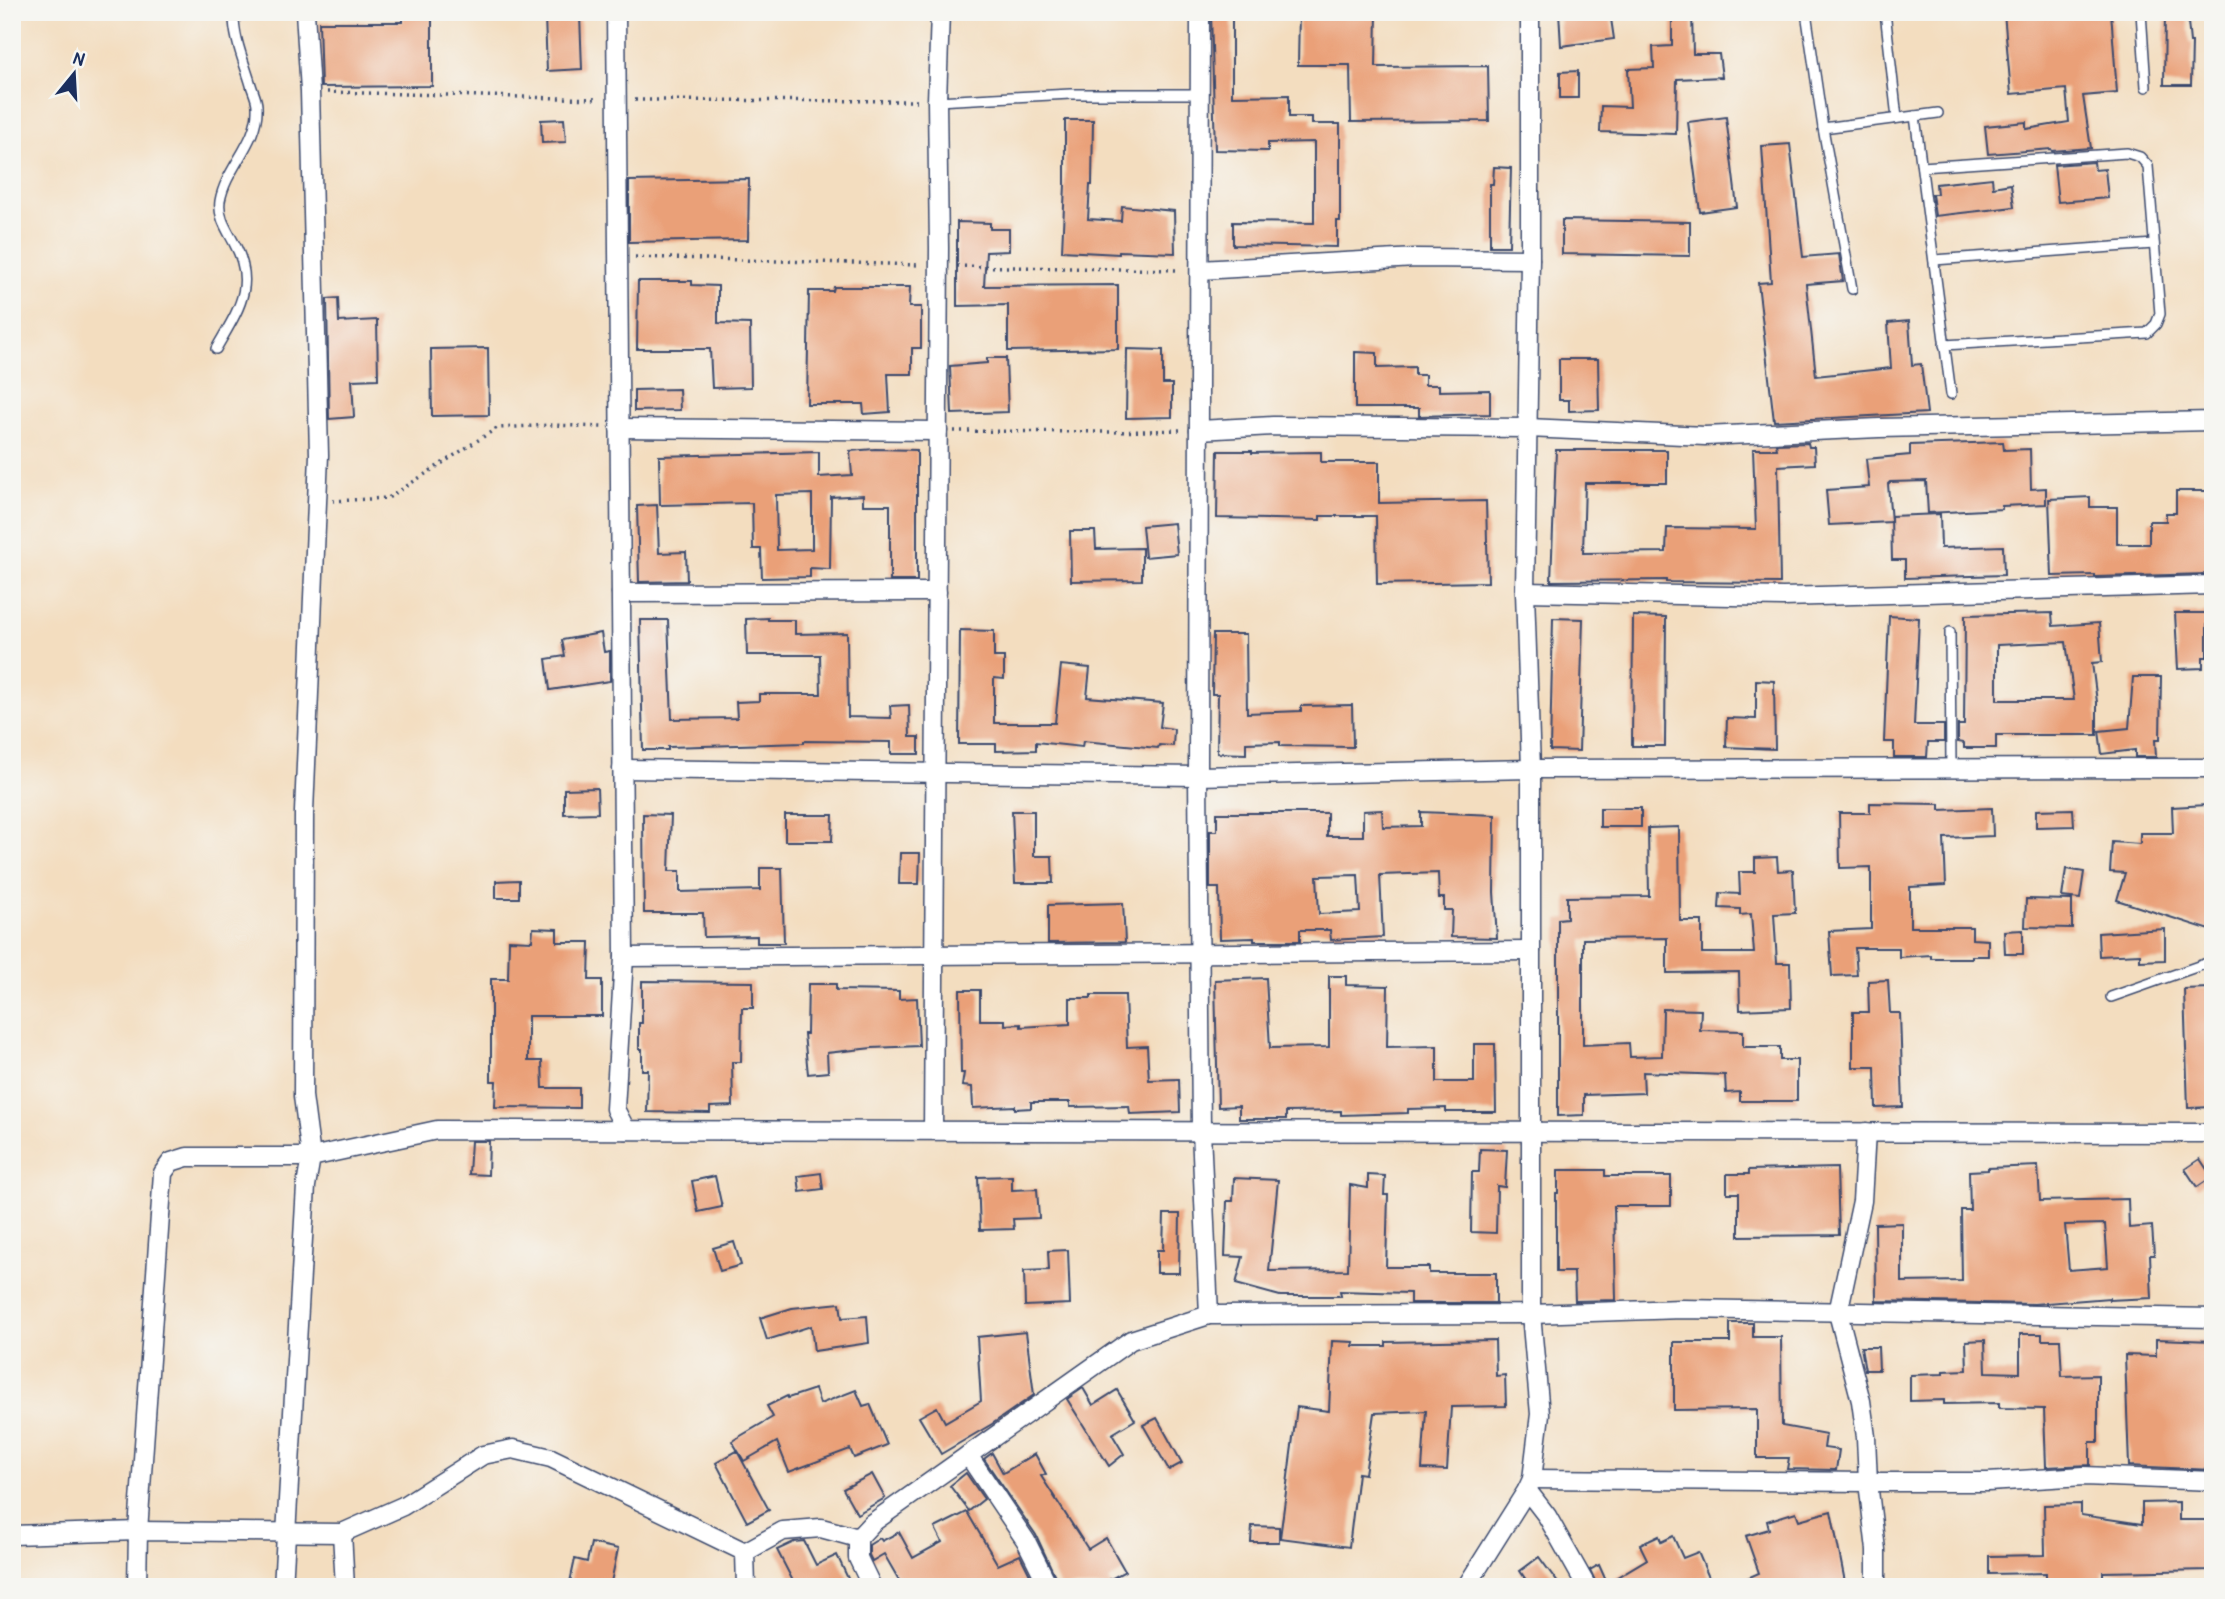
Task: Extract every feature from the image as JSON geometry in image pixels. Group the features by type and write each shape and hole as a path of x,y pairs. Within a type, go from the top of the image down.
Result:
{"street":[{"path":"283,1587 306,1186 311,1157 303,1096 304,811 319,455 310,91 305,12"},
{"path":"616,12 624,957 615,1109 626,1130"},
{"path":"933,1130 939,266 937,101 940,12"},
{"path":"1200,12 1199,953 1201,1131 1209,1315"},
{"path":"1466,1587 1530,1484 1540,1414 1531,1314 1531,769 1525,592 1530,259 1530,12"},
{"path":"1200,270 1416,258 1530,259"},
{"path":"1199,430 1273,426 1528,428 1704,436 1879,428 2213,421"},
{"path":"619,428 938,431"},
{"path":"1525,592 1783,597 2213,585"},
{"path":"621,593 937,592"},
{"path":"622,769 1198,776 1531,769 2213,768"},
{"path":"624,957 1531,951"},
{"path":"137,1587 138,1531 163,1173 171,1162 187,1157 311,1157 437,1130 2213,1133"},
{"path":"1866,1132 1862,1202 1839,1313 1861,1401 1866,1437 1876,1550 1876,1587"},
{"path":"872,1587 858,1558 858,1538 872,1523 1131,1340 1209,1315 1531,1314 1682,1308 2213,1318"},
{"path":"12,1535 138,1531 342,1533 403,1506 483,1455 513,1450 551,1458 745,1552"},
{"path":"968,1455 1026,1541 1049,1587"},
{"path":"1530,1484 1988,1482 2084,1476 2213,1482"},
{"path":"1530,1484 1587,1587"},
{"path":"745,1552 783,1531 821,1528 858,1538"},
{"path":"342,1533 345,1587"},
{"path":"745,1552 746,1587"}],"lane":[{"path":"216,349 240,307 246,285 242,257 221,220 220,203 223,190 254,127 257,105 237,46 234,12"},
{"path":"1806,12 1823,128 1852,289"},
{"path":"1885,12 1897,117"},
{"path":"2141,12 2146,87"},
{"path":"937,101 1072,94 1198,94"},
{"path":"1823,128 1938,113"},
{"path":"1915,116 1951,394"},
{"path":"1922,167 2127,153 2140,157 2148,166 2160,314 2156,324 2147,333 1944,345"},
{"path":"1934,260 2154,244"},
{"path":"1950,632 1951,768"},
{"path":"2111,996 2213,961"}],"path":[{"path":"310,91 616,100 937,101"},
{"path":"619,256 939,266 1200,270"},
{"path":"317,502 388,498 497,428 552,425 619,428"},
{"path":"938,431 1199,430"}],"building":[{"path":"403,12 432,12 432,86 321,87 319,22 403,22"},
{"path":"1211,12 1232,12 1232,96 1289,95 1289,117 1312,117 1312,124 1340,124 1340,221 1337,221 1337,247 1233,245 1233,222 1314,223 1314,142 1268,143 1268,151 1215,150"},
{"path":"1299,12 1377,12 1376,67 1488,66 1489,121 1351,122 1350,65 1298,65"},
{"path":"1559,12 1610,12 1614,39 1561,46"},
{"path":"1672,12 1692,12 1693,54 1719,54 1722,77 1677,79 1676,134 1600,132 1601,106 1630,107 1628,69 1654,68 1653,47 1672,46"},
{"path":"2004,12 2111,12 2117,93 2083,96 2091,148 1988,154 1985,126 2026,122 2026,129 2069,122 2066,89 2011,94"},
{"path":"2165,12 2187,12 2192,42 2191,85 2164,85"},
{"path":"580,15 582,69 547,71 545,16"},
{"path":"1578,71 1578,98 1560,98 1560,72"},
{"path":"1726,117 1737,207 1700,212 1688,122"},
{"path":"564,119 566,142 542,143 541,120"},
{"path":"1065,120 1093,120 1092,185 1088,219 1121,221 1122,206 1174,211 1175,253 1062,251"},
{"path":"1790,144 1803,257 1839,254 1843,281 1806,284 1816,376 1891,368 1888,323 1909,321 1912,365 1921,364 1927,413 1774,421 1758,283 1771,282 1762,146"},
{"path":"2094,162 2095,170 2105,169 2108,198 2058,202 2054,165"},
{"path":"1494,167 1511,168 1509,246 1490,246 1490,184 1493,184"},
{"path":"1992,178 1993,187 2011,184 2014,207 1935,216 1932,194 1937,194 1936,184"},
{"path":"749,179 748,240 629,242 629,181"},
{"path":"1562,220 1690,222 1690,256 1562,254"},
{"path":"957,222 990,223 990,229 1009,229 1009,251 986,252 984,286 1118,285 1118,349 1008,351 1008,305 957,306"},
{"path":"638,281 692,281 692,285 718,286 718,323 750,324 751,387 712,388 710,349 637,349"},
{"path":"834,287 910,287 909,307 921,307 921,348 912,348 912,374 888,374 890,412 864,414 863,404 807,404 809,291 833,291"},
{"path":"338,298 339,322 377,320 378,379 352,380 354,417 329,419 327,299"},
{"path":"488,348 489,415 432,416 431,349"},
{"path":"1127,349 1163,350 1163,384 1172,384 1172,417 1126,418"},
{"path":"1355,352 1377,353 1377,368 1415,367 1415,375 1425,375 1425,385 1439,385 1439,391 1490,390 1490,414 1419,416 1419,408 1355,408"},
{"path":"987,358 1006,358 1008,412 952,414 950,366 987,363"},
{"path":"1559,359 1598,359 1599,410 1569,411 1569,400 1559,400"},
{"path":"679,389 680,410 634,411 634,390"},
{"path":"2003,442 2004,450 2030,449 2031,489 2046,488 2046,504 1928,513 1926,481 1890,482 1891,522 1829,525 1826,490 1869,487 1866,459 1910,455 1910,445"},
{"path":"1808,443 1809,447 1814,447 1815,464 1778,466 1780,583 1551,581 1556,450 1667,450 1667,483 1585,483 1583,553 1666,552 1667,528 1756,529 1753,449 1777,449 1776,444"},
{"path":"917,450 917,581 890,581 890,505 863,505 863,495 831,497 830,569 810,568 810,577 762,578 761,549 753,549 752,503 660,505 659,456 819,452 819,477 852,475 850,451","holes":["812,494 812,549 777,550 776,495"]},
{"path":"1218,451 1321,452 1321,462 1379,462 1379,503 1486,501 1488,582 1377,584 1376,516 1320,516 1320,520 1217,518"},
{"path":"2176,491 2207,491 2208,574 2052,576 2049,499 2090,497 2090,507 2117,507 2117,544 2149,544 2149,521 2166,521 2166,513 2176,513"},
{"path":"657,505 659,553 686,552 687,581 639,582 637,506"},
{"path":"1940,514 1941,548 2003,546 2004,575 1905,578 1905,560 1892,560 1891,516"},
{"path":"1174,523 1177,554 1145,557 1142,526"},
{"path":"1070,531 1095,531 1096,549 1142,548 1142,580 1071,581"},
{"path":"2052,613 2053,626 2099,623 2102,662 2092,663 2097,702 2097,735 1996,735 1996,748 1964,748 1964,743 1958,742 1958,725 1964,725 1965,615","holes":["2066,642 2074,700 1997,700 1997,645"]},
{"path":"2175,613 2207,613 2207,657 2203,657 2203,668 2178,669"},
{"path":"1633,616 1666,617 1665,746 1632,746"},
{"path":"1889,616 1919,618 1914,725 1944,725 1944,742 1928,742 1927,757 1894,757 1894,742 1884,742"},
{"path":"1553,618 1583,619 1579,751 1550,750"},
{"path":"746,619 795,620 795,634 847,633 848,717 891,718 890,706 909,705 910,737 919,737 919,754 891,754 891,742 804,741 643,750 640,620 668,620 672,719 737,718 736,702 759,701 759,694 821,694 820,655 747,655"},
{"path":"960,630 994,631 994,657 1004,657 1004,679 994,678 994,723 1055,723 1061,665 1090,668 1087,697 1163,703 1160,727 1174,729 1173,746 1159,745 1158,748 1083,741 1082,747 1036,742 1036,750 996,751 996,744 959,744"},
{"path":"601,633 604,652 610,651 610,681 550,690 546,659 565,656 562,640"},
{"path":"1213,634 1246,634 1247,713 1301,711 1301,706 1352,705 1353,747 1280,746 1280,742 1246,743 1246,754 1217,753 1218,694 1212,694"},
{"path":"2133,677 2161,677 2160,740 2155,740 2156,757 2135,757 2135,750 2102,754 2099,731 2129,728"},
{"path":"1756,680 1774,681 1775,749 1726,747 1727,718 1756,719"},
{"path":"597,788 598,813 564,814 564,789"},
{"path":"1870,803 1940,804 1940,810 1992,808 1993,836 1944,838 1946,885 1910,887 1910,927 1972,927 1972,939 1988,940 1988,956 1899,957 1899,948 1855,948 1857,975 1832,976 1829,931 1871,929 1871,867 1840,868 1839,813 1870,813"},
{"path":"2207,805 2208,883 2211,883 2210,930 2117,900 2125,873 2110,872 2112,842 2140,844 2140,833 2173,833 2172,807"},
{"path":"1600,808 1641,808 1641,827 1600,827"},
{"path":"2073,809 2074,826 2036,827 2036,810"},
{"path":"1382,810 1383,827 1421,826 1421,812 1495,815 1494,892 1497,938 1451,937 1452,910 1444,910 1444,898 1439,898 1438,873 1380,875 1383,937 1331,940 1330,930 1300,930 1300,941 1220,939 1219,888 1210,888 1210,831 1217,831 1217,813 1327,813 1327,836 1363,836 1363,811","holes":["1358,875 1360,912 1319,914 1317,876"]},
{"path":"1012,811 1034,811 1034,856 1052,856 1053,883 1015,883"},
{"path":"643,814 671,815 669,871 680,871 680,892 760,890 760,868 782,868 784,943 757,943 757,936 704,937 703,913 644,913"},
{"path":"785,815 833,815 832,841 785,841"},
{"path":"1679,827 1680,921 1702,921 1702,953 1754,953 1751,914 1740,915 1740,909 1719,908 1720,893 1740,894 1739,872 1755,872 1755,858 1777,857 1778,871 1793,870 1795,913 1774,914 1777,963 1790,963 1791,1008 1740,1010 1739,972 1667,973 1667,938 1583,939 1583,1045 1629,1043 1630,1057 1662,1056 1663,1009 1701,1010 1700,1030 1743,1031 1743,1047 1780,1047 1780,1060 1797,1060 1797,1101 1740,1101 1740,1092 1726,1093 1725,1075 1643,1072 1644,1093 1584,1095 1584,1115 1558,1116 1558,919 1567,918 1567,897 1649,896 1648,828"},
{"path":"900,853 920,853 919,884 899,884"},
{"path":"2066,869 2084,872 2080,899 2062,897"},
{"path":"519,880 519,898 496,898 496,881"},
{"path":"2026,899 2072,900 2072,928 2025,927"},
{"path":"1123,903 1125,942 1048,943 1048,905"},
{"path":"533,928 557,929 557,942 590,942 589,980 602,980 602,1016 528,1016 528,1061 542,1061 543,1088 579,1088 579,1108 495,1107 496,1081 491,1081 491,979 508,979 509,940 532,941"},
{"path":"2165,929 2165,960 2140,961 2140,954 2099,956 2098,933"},
{"path":"2023,930 2023,954 2005,954 2004,931"},
{"path":"1329,976 1346,976 1346,985 1388,986 1387,1047 1437,1046 1437,1082 1474,1082 1474,1044 1495,1044 1496,1112 1446,1112 1446,1108 1408,1109 1408,1113 1341,1115 1341,1111 1286,1112 1286,1119 1239,1119 1239,1106 1218,1107 1215,980 1266,978 1270,1048 1329,1047"},
{"path":"1888,980 1890,1013 1900,1013 1903,1107 1876,1108 1875,1067 1853,1067 1853,1012 1869,1012 1868,981"},
{"path":"642,981 753,982 753,1008 742,1008 741,1062 732,1062 733,1106 710,1107 710,1113 647,1112 648,1070 642,1070 642,1049 639,1049"},
{"path":"808,984 836,984 836,990 899,991 899,999 917,998 919,1046 827,1053 828,1072 808,1074 804,1034 807,1034"},
{"path":"2209,988 2213,1107 2188,1108 2184,989"},
{"path":"960,990 980,990 980,1020 1005,1020 1005,1025 1021,1024 1021,1027 1070,1024 1070,998 1125,995 1127,1047 1147,1046 1149,1080 1179,1079 1180,1112 1130,1114 1129,1106 1070,1107 1070,1102 1031,1102 1031,1108 1015,1109 1015,1106 973,1108 972,1087 962,1086 964,1073 961,1073"},
{"path":"471,1141 489,1141 488,1175 469,1174"},
{"path":"1480,1149 1507,1150 1505,1187 1497,1186 1496,1233 1471,1232 1472,1172 1479,1172"},
{"path":"2200,1159 2212,1177 2197,1187 2185,1169"},
{"path":"2038,1166 2040,1201 2128,1199 2129,1228 2152,1226 2152,1298 2109,1298 2034,1304 1876,1301 1875,1224 1902,1223 1902,1282 1962,1281 1961,1210 1970,1210 1969,1171","holes":["2105,1224 2108,1267 2069,1270 2065,1225"]},
{"path":"1837,1168 1839,1235 1739,1236 1739,1193 1727,1193 1727,1174 1749,1174 1749,1170"},
{"path":"1558,1170 1605,1170 1605,1176 1671,1176 1671,1206 1614,1206 1616,1300 1575,1301 1574,1272 1556,1272"},
{"path":"821,1173 823,1189 800,1192 798,1176"},
{"path":"1368,1175 1385,1176 1384,1195 1388,1195 1386,1267 1429,1267 1429,1273 1496,1273 1496,1303 1410,1303 1410,1293 1340,1291 1341,1296 1280,1296 1236,1284 1243,1257 1225,1256 1227,1201 1233,1201 1234,1178 1278,1180 1269,1271 1348,1270 1350,1185 1368,1188"},
{"path":"715,1176 722,1207 698,1212 692,1181"},
{"path":"1012,1176 1012,1190 1037,1189 1039,1218 1013,1219 1014,1229 980,1230 978,1177"},
{"path":"1164,1214 1180,1214 1179,1273 1157,1273 1157,1250 1163,1250"},
{"path":"734,1242 741,1265 720,1271 713,1248"},
{"path":"1068,1250 1070,1304 1025,1306 1024,1271 1049,1270 1048,1251"},
{"path":"840,1303 842,1318 867,1316 869,1343 814,1351 811,1326 767,1340 760,1318 792,1308"},
{"path":"1730,1323 1753,1323 1753,1337 1781,1337 1782,1426 1826,1434 1824,1448 1839,1450 1836,1470 1787,1469 1789,1458 1757,1458 1757,1409 1674,1410 1674,1342 1730,1342"},
{"path":"1026,1332 1034,1395 941,1454 919,1417 937,1407 945,1422 981,1401 977,1337"},
{"path":"2020,1334 2042,1334 2042,1340 2060,1340 2062,1376 2098,1375 2098,1442 2090,1442 2090,1465 2046,1467 2044,1409 1999,1408 1999,1403 1944,1404 1944,1400 1910,1401 1910,1375 1967,1370 1966,1341 1985,1340 1986,1372 2020,1373"},
{"path":"2156,1339 2213,1341 2212,1470 2129,1466 2125,1355 2156,1356"},
{"path":"1495,1340 1496,1376 1505,1375 1506,1406 1451,1407 1447,1470 1422,1469 1426,1411 1374,1413 1365,1474 1358,1473 1349,1547 1280,1538 1297,1407 1329,1411 1332,1341 1354,1342 1353,1346 1386,1346 1386,1342"},
{"path":"1861,1347 1878,1347 1879,1370 1865,1370"},
{"path":"1083,1388 1093,1405 1117,1390 1135,1420 1112,1434 1124,1454 1109,1466 1067,1399"},
{"path":"815,1389 820,1404 856,1390 863,1406 870,1404 887,1445 854,1458 850,1449 789,1472 777,1442 744,1461 732,1441 773,1417 767,1406 787,1396 788,1398"},
{"path":"1157,1418 1182,1463 1169,1470 1143,1425"},
{"path":"737,1451 769,1510 747,1522 716,1463"},
{"path":"992,1453 1003,1473 1035,1454 1046,1474 1041,1476 1088,1549 1106,1538 1125,1571 1109,1580 1112,1587 1060,1587 1036,1535 984,1459"},
{"path":"966,1473 984,1499 969,1511 950,1486"},
{"path":"872,1474 885,1498 857,1514 843,1489"},
{"path":"2179,1502 2179,1520 2210,1520 2213,1570 2103,1572 2103,1587 2046,1587 2046,1573 1989,1574 1989,1556 2045,1555 2044,1505 2081,1504 2081,1515 2142,1524 2142,1503"},
{"path":"1831,1511 1846,1587 1727,1587 1759,1573 1746,1536 1769,1529 1767,1521 1796,1512 1799,1520"},
{"path":"967,1512 998,1565 1020,1555 1036,1587 903,1587 884,1554 872,1561 869,1555 869,1545 899,1532 913,1558 942,1542 935,1528"},
{"path":"1252,1526 1279,1527 1279,1542 1251,1542"},
{"path":"1659,1536 1661,1542 1673,1536 1683,1558 1698,1552 1713,1587 1598,1587 1590,1570 1599,1565 1607,1583 1647,1559 1640,1545"},
{"path":"804,1541 816,1565 837,1555 852,1587 796,1587 777,1550 794,1542"},
{"path":"591,1543 618,1549 610,1587 569,1587 575,1559 587,1562"},
{"path":"1539,1557 1561,1587 1531,1587 1520,1571"}]}
